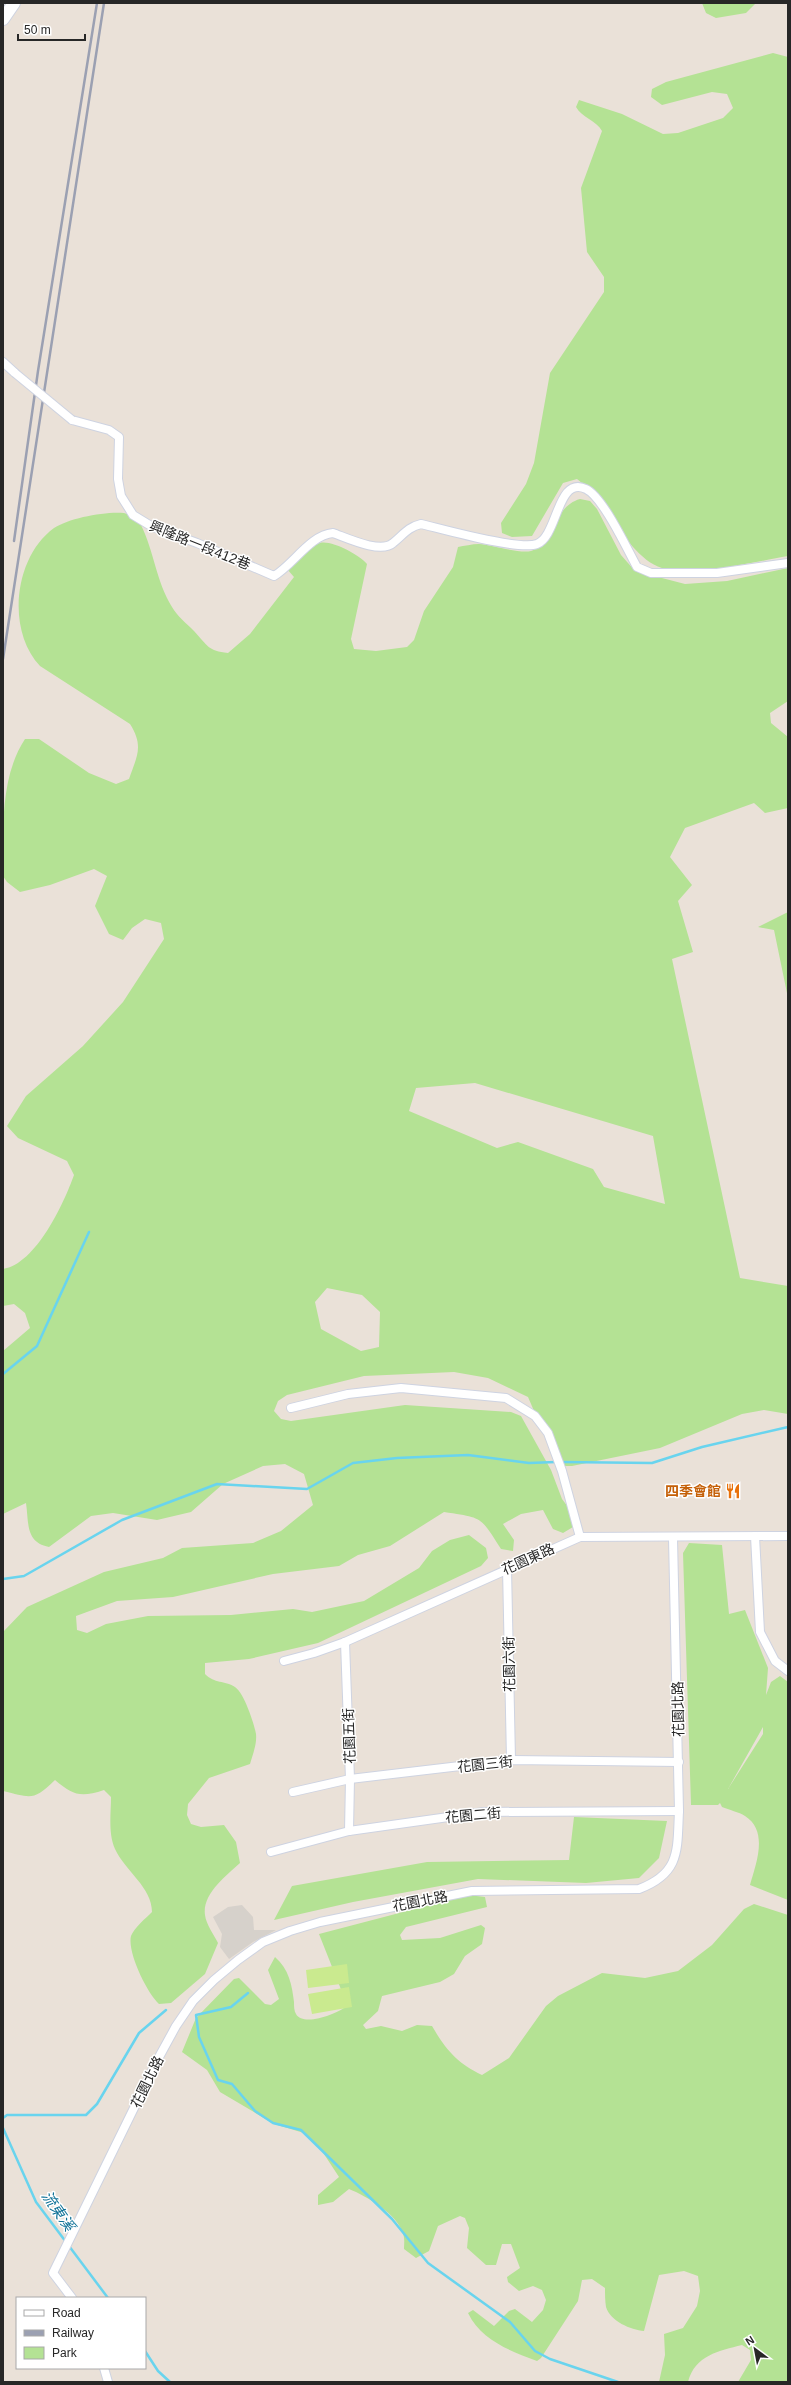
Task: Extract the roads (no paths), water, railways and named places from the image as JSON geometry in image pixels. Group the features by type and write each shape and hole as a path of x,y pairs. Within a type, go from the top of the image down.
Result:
{"street":[{"path":"3,19 14,3"},
{"name":"興隆路一段412巷","path":"3,362 72,420 109,430 119,437 118,479 121,496 133,515 141,521 274,576 314,542 326,534 333,533 377,548 391,545 411,526 420,524 482,539 529,546 538,544 549,533 566,492 574,487 585,488 598,499 637,567 643,571 651,573 717,573 788,564"},
{"path":"291,1408 348,1394 401,1388 506,1398 535,1416 548,1433 562,1471 580,1537"},
{"path":"755,1536 760,1632 775,1661 788,1671"},
{"name":"花園東路","path":"284,1661 314,1653 345,1642 507,1568 580,1537 674,1538 788,1536"},
{"name":"花園北路","path":"71,2297 54,2273 176,2026 193,2001 214,1980 263,1942 290,1931 320,1922 472,1891 639,1889 656,1883 669,1871 677,1855 679,1811 674,1538"},
{"name":"花園六街","path":"507,1568 511,1760"},
{"name":"花園五街","path":"345,1642 350,1779 349,1831"},
{"name":"花園三街","path":"293,1792 350,1779 511,1760 679,1762"},
{"name":"花園二街","path":"272,1852 349,1831 484,1812 679,1811"},
{"path":"104,2369 108,2382"}],"waterway":[{"path":"3,1374 37,1346 89,1232"},
{"path":"561,1462 652,1463 702,1447 788,1427"},
{"path":"3,1579 24,1576 122,1520 217,1484 307,1489 353,1463 397,1458 468,1455 529,1463 556,1462"},
{"path":"248,1993 231,2007 196,2015 199,2037 218,2080 232,2084 255,2111 273,2123 301,2130 392,2219 428,2263 510,2322 535,2351 550,2359 618,2382"},
{"path":"3,2118 7,2115 86,2115 97,2104 139,2033 166,2010"},
{"name":"流東溪","path":"3,2128 36,2202 66,2242"},
{"name":"流東溪","path":"69,2246 107,2297"},
{"name":"流東溪","path":"146,2353 158,2371 170,2382"}],"railway":[{"path":"14,541 38,371 97,3"},
{"path":"3,659 104,3"}],"place":[{"name":"四季會館","path":"733,1491"}]}
